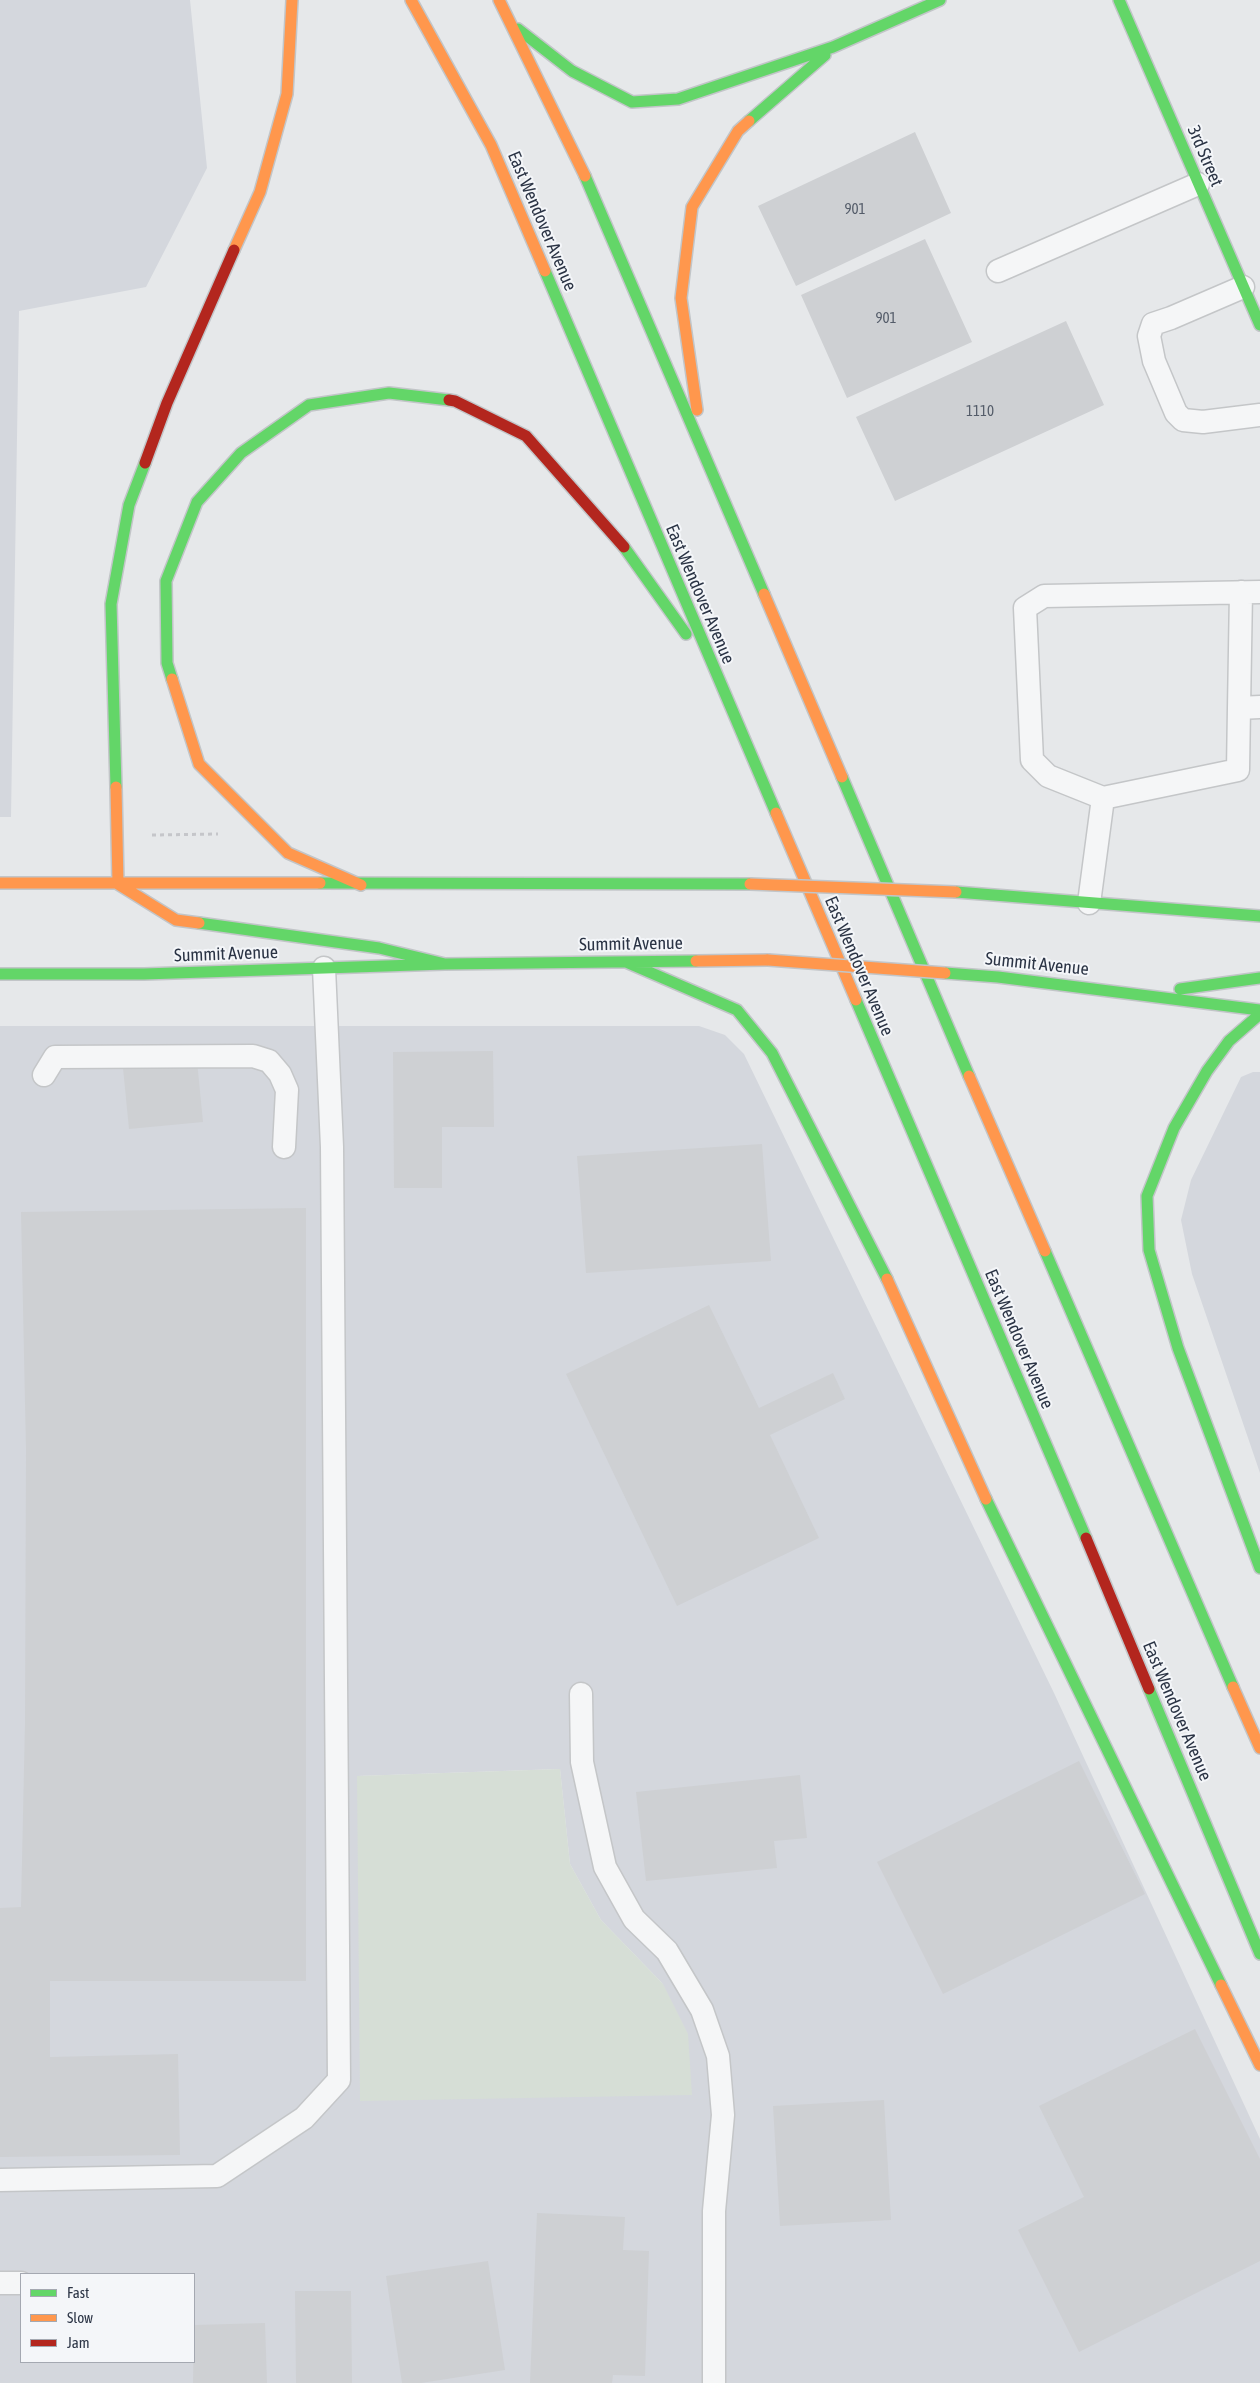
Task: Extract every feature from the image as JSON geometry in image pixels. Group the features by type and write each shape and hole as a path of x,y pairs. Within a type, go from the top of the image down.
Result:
{"main road":[{"path":"118,884 111,604 129,505 167,403 260,192 287,94 292,0"},
{"name":"East Wendover Avenue","path":"411,0 490,145 1103,1578 1260,1954"},
{"path":"499,0 591,188 950,1032 1260,1748"},
{"path":"512,25 572,71 632,102 678,99 833,47 940,0"},
{"name":"3rd Street","path":"1119,0 1260,326"},
{"path":"702,446 681,298 692,207 738,131 833,47"},
{"path":"361,885 288,852 199,764 167,663 166,581 197,502 241,453 309,405 389,393 455,401 526,436 617,536 717,679"},
{"path":"0,883 361,885 750,884 956,892 1260,916"},
{"path":"118,884 176,920 379,948 445,964"},
{"name":"Summit Avenue","path":"0,974 144,974 445,964 768,960 998,977 1144,994 1260,1012"},
{"path":"626,962 737,1010 772,1054 884,1272 985,1497 1260,2064"},
{"path":"1144,994 1260,978"},
{"path":"1260,1012 1229,1041 1207,1071 1174,1128 1147,1196 1149,1250 1178,1348 1260,1568"}],"lane":[{"path":"998,271 1198,184"},
{"path":"1243,287 1172,318 1153,324 1149,336 1154,361 1176,413 1183,420 1203,422 1260,415"},
{"path":"1251,592 1249,707 1238,770 1104,798 1048,776 1032,760 1025,608 1044,596 1251,592"},
{"path":"1089,903 1104,798"},
{"path":"0,2180 216,2176 304,2118 339,2080 332,1147 324,968"},
{"path":"44,1075 55,1057 253,1056 269,1061 280,1074 287,1090 284,1147"},
{"path":"581,1694 582,1762 605,1867 634,1918 667,1951 702,2010 718,2056 723,2115 714,2211 714,2383"},
{"path":"0,2283 20,2283"}],"path":[{"path":"149,835 222,833"}],"shaded area":[{"path":"0,0 190,0 207,168 146,287 19,311 11,817 0,817"},
{"path":"0,1026 699,1026 725,1035 744,1054 1054,1693 1260,2139 1260,2383 0,2383","holes":["560,1769 570,1864 601,1920 663,1984 358,1776"]},
{"path":"1253,1072 1260,1072 1260,1473 1192,1274 1181,1220 1191,1180 1241,1077"},
{"path":"560,1769 570,1864 601,1920 663,1984 688,2034 692,2095 360,2101 357,1776"}],"building":[{"path":"915,132 951,213 796,286 758,206"},
{"path":"925,239 972,342 847,398 801,295"},
{"path":"1066,321 1104,405 895,501 856,417"},
{"path":"493,1051 494,1127 442,1127 442,1188 394,1188 393,1052"},
{"path":"197,1061 203,1122 129,1129 123,1068"},
{"path":"762,1144 771,1261 586,1273 577,1156"},
{"path":"306,1208 306,1981 50,1981 50,2057 178,2054 180,2155 0,2157 0,1908 21,1907 25,1722 26,1450 21,1212"},
{"path":"709,1305 759,1408 833,1373 845,1399 770,1435 819,1538 677,1606 566,1374"},
{"path":"1079,1761 1145,1894 943,1994 877,1862"},
{"path":"800,1775 807,1838 774,1841 777,1868 646,1881 636,1792"},
{"path":"1195,2029 1260,2159 1260,2261 1079,2352 1018,2230 1084,2197 1039,2106"},
{"path":"884,2100 891,2220 780,2226 773,2106"},
{"path":"537,2213 625,2217 623,2250 649,2251 645,2376 613,2375 612,2383 530,2383"},
{"path":"488,2261 505,2370 421,2383 402,2383 386,2276"},
{"path":"295,2291 351,2291 352,2383 296,2383"},
{"path":"265,2323 267,2383 193,2383 195,2325"}],"traffic: fast":[{"path":"518,29 572,71 632,102 678,99 833,47 940,0"},
{"path":"1119,0 1260,325"},
{"path":"749,121 825,55"},
{"path":"585,176 764,594"},
{"path":"545,271 776,813"},
{"path":"172,679 167,663 166,581 197,502 241,453 309,405 389,393 449,400"},
{"path":"116,787 111,604 129,505 145,463"},
{"path":"624,547 686,634"},
{"path":"842,777 969,1076"},
{"path":"320,883 750,884"},
{"path":"956,892 1260,916"},
{"path":"199,923 379,948 445,964"},
{"path":"0,974 144,974 445,964 696,961"},
{"path":"626,962 737,1010 772,1053 887,1279"},
{"path":"945,973 998,977 1260,1010"},
{"path":"1180,989 1260,978"},
{"path":"856,1000 1086,1538"},
{"path":"1260,1014 1229,1041 1207,1071 1174,1128 1147,1196 1149,1250 1178,1348 1260,1568"},
{"path":"1045,1251 1233,1687"},
{"path":"986,1499 1221,1985"},
{"path":"1149,1689 1260,1954"}],"traffic: slow":[{"path":"234,250 260,192 287,94 292,0"},
{"path":"411,0 491,145 545,271"},
{"path":"499,0 585,176"},
{"path":"697,410 681,298 692,207 738,131 749,121"},
{"path":"764,594 842,777"},
{"path":"172,679 199,764 288,853 361,885"},
{"path":"116,787 118,884 176,920 199,923"},
{"path":"776,813 856,1000"},
{"path":"0,883 320,883"},
{"path":"750,884 956,892"},
{"path":"696,961 768,960"},
{"path":"768,960 945,973"},
{"path":"969,1076 1045,1251"},
{"path":"887,1279 986,1499"},
{"path":"1233,1687 1260,1748"},
{"path":"1221,1985 1260,2065"}],"traffic: jam":[{"path":"145,463 167,403 234,250"},
{"path":"449,400 455,401 526,436 624,547"},
{"path":"1086,1538 1149,1689"}]}
